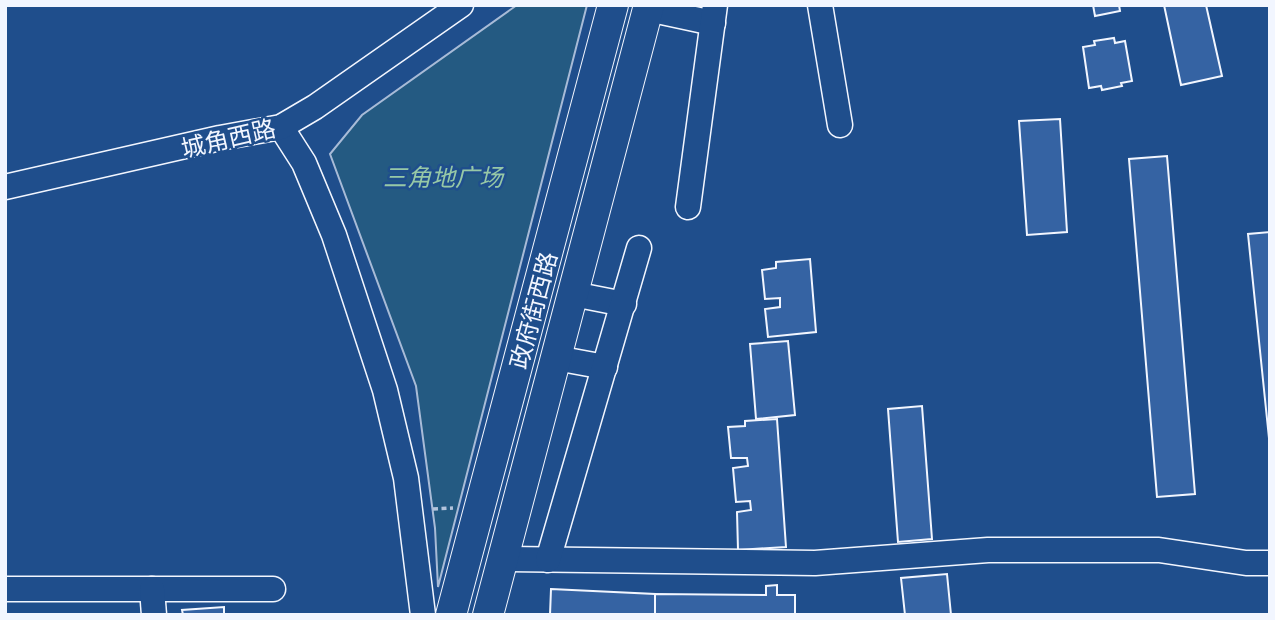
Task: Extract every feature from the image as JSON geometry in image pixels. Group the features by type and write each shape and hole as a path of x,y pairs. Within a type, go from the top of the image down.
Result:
{"main road":[{"name":"政府街西路","path":"451,615 613,5"},
{"name":"政府街西路","path":"488,615 648,7"}],"street":[{"name":"城角西路","path":"5,187 220,138 281,127 315,107 461,5"},
{"path":"820,5 841,125"},
{"path":"648,7 714,14 688,207"},
{"path":"281,127 304,163 334,235 388,403 408,490 422,615"},
{"path":"548,560 639,248"},
{"path":"573,294 624,304"},
{"path":"556,358 605,367"},
{"path":"504,559 815,563 988,550 1159,550 1246,563 1270,563"},
{"path":"5,589 273,589"},
{"path":"152,589 154,615"}],"path":[{"path":"431,509 458,509"}],"green space":[{"name":"三角地广场","path":"517,5 587,5 438,587 435,528 416,386 330,154 362,115"}],"building":[{"path":"1093,5 1119,5 1120,11 1095,16"},
{"path":"1164,5 1206,5 1222,76 1181,85"},
{"path":"1114,38 1115,43 1125,41 1132,81 1102,90 1101,86 1089,88 1083,47 1095,45 1094,41"},
{"path":"1060,119 1067,232 1027,235 1019,121"},
{"path":"1167,156 1195,494 1157,497 1129,159"},
{"path":"1270,232 1270,448 1248,234"},
{"path":"810,259 816,332 768,337 765,309 780,307 780,298 765,299 762,270 776,268 776,262"},
{"path":"788,341 795,415 756,419 750,344"},
{"path":"922,406 932,539 898,542 888,409"},
{"path":"777,419 786,547 738,550 737,512 751,510 750,501 736,502 733,468 748,466 747,458 731,458 728,427 745,426 745,421"},
{"path":"947,574 951,615 905,615 901,578"},
{"path":"777,585 777,595 795,595 795,615 655,615 655,594 766,595 766,586"},
{"path":"551,589 655,594 655,615 550,615"},
{"path":"224,607 224,615 183,615 182,610"}]}
